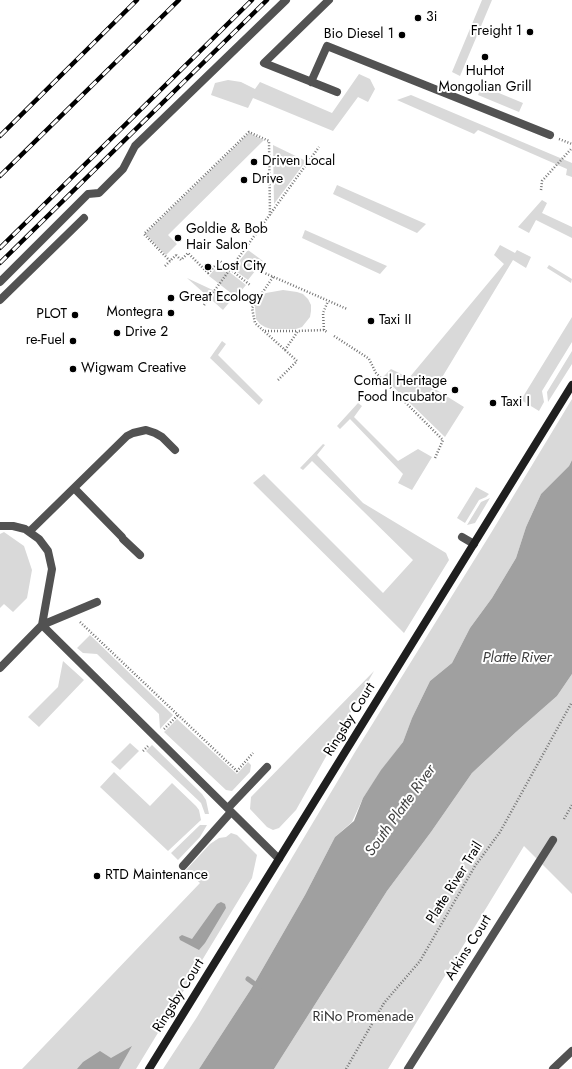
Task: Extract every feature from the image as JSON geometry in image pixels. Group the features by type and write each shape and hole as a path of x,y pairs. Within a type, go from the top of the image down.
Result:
{"street":[{"path":"0,282 88,194 99,193 123,169 135,146 286,0"},
{"path":"329,0 264,63 337,92"},
{"path":"311,82 326,46 550,135"},
{"path":"0,300 84,218"},
{"name":"Ringsby Court","path":"149,1069 572,385"},
{"path":"30,531 127,436 139,431 146,430 154,432 162,437 175,450"},
{"path":"74,488 140,555"},
{"path":"0,526 13,526 30,531 44,544 50,558 52,565 51,579 42,626"},
{"path":"462,537 474,544"},
{"path":"0,668 42,626 97,602"},
{"path":"42,626 279,859"},
{"path":"183,866 229,810 268,767"},
{"name":"Arkins Court","path":"408,1069 552,840"},
{"path":"554,1069 572,1051"}],"path":[{"path":"170,261 144,234 248,132 269,141 270,215"},
{"path":"204,305 319,147"},
{"path":"541,190 542,181 572,148"},
{"path":"165,266 176,255 181,260 188,253 208,273 220,261 250,285"},
{"path":"260,271 348,309"},
{"path":"273,277 252,308 255,323 297,360 278,380"},
{"path":"264,331 326,331 323,313 328,301"},
{"path":"285,350 298,332"},
{"path":"334,336 369,359 376,373 443,440 435,458"},
{"path":"71,613 237,771 254,753"},
{"name":"Platte River Trail","path":"346,1069 384,1004 420,960 475,866 500,832 572,702"},
{"path":"564,819 572,805"}],"green space":[{"path":"482,0 492,0 460,76 452,72"},
{"path":"359,74 370,79 375,89 368,102 358,97 333,131 253,98 248,108 211,95 215,83 228,80 241,82 255,89 260,82 332,113"},
{"path":"482,86 523,103 519,112 478,95"},
{"path":"411,95 572,163 572,177 566,175 567,169 478,130 474,134 397,100"},
{"path":"249,133 264,140 168,235 177,244 166,255 145,234"},
{"path":"273,145 306,161 274,204"},
{"path":"337,185 426,224 417,233 333,194"},
{"path":"542,200 547,203 542,213 572,227 572,238 536,220 529,233 518,227"},
{"path":"305,230 387,266 380,274 302,238"},
{"path":"500,245 515,253 517,250 531,257 526,268 513,260 435,389 464,407 445,437 383,377 391,369 409,378 504,264 494,255"},
{"path":"248,250 263,261 248,280 233,269"},
{"path":"219,264 246,285 236,297 209,276"},
{"path":"549,265 572,279 571,283 547,268"},
{"path":"187,278 232,299 223,310"},
{"path":"283,290 303,294 308,299 311,305 310,317 302,327 296,329 271,329 260,324 256,319 255,307 261,296 266,293"},
{"path":"572,317 572,342 542,391 544,402 539,411 521,400"},
{"path":"222,341 226,344 218,355 263,400 259,405 210,358"},
{"path":"572,351 572,364 548,402 547,392"},
{"path":"572,399 572,460 569,466 541,494 526,527 516,558 492,598 470,628 452,663 430,681 412,718 403,742 363,798 352,822 335,837 305,895 251,989 199,1069 163,1069 197,1017 355,752"},
{"path":"358,403 362,406 354,417 398,461 418,449 432,457 412,490 398,483 403,474 350,419 340,429 337,426"},
{"path":"323,444 325,445 317,455 363,503 446,553 449,560 404,633 253,483 264,474 383,593 413,560 312,461 303,470 300,468"},
{"path":"476,487 489,494 479,500 465,523 457,518"},
{"path":"490,498 475,523 467,525 481,502"},
{"path":"4,532 24,546 32,570 27,598 13,612 4,604 0,608 0,534"},
{"path":"90,635 173,715 160,729 159,714 97,654 83,653 77,648"},
{"path":"63,661 84,680 39,727 28,717 58,687"},
{"path":"374,671 296,810 279,828 273,830 267,827 250,809 251,797"},
{"name":"RiNo Promenade","path":"572,674 572,894 524,846 388,1069 274,1069 387,891 431,832 472,773 557,696"},
{"path":"177,719 237,774 248,762 251,765 250,772 232,791 226,790 164,732"},
{"path":"130,743 139,751 120,770 111,762"},
{"path":"152,745 202,794 206,800 209,814 205,814 201,803 146,751"},
{"path":"114,772 150,806 172,783 196,806 199,810 201,820 168,851 100,787"},
{"path":"200,825 207,825 200,837 178,860 171,853"},
{"path":"231,833 237,835 257,855 252,878 136,1069 22,1069 200,883 186,870 210,844 219,838 226,837"}],"water":[{"name":"Platte River","path":"572,460 572,674 557,696 472,773 431,832 387,891 274,1069 199,1069 251,989 305,895 335,837 354,821 363,798 381,770 403,742 412,718 430,681 452,663 470,628 492,598 516,558 526,527 541,494 569,466"},
{"path":"221,902 225,904 226,908 205,943 199,950 180,940 179,937 182,935 192,939 217,904"},
{"path":"132,1046 119,1069 77,1069 83,1062 100,1051 111,1058"}],"waterway":[{"path":"248,979 259,987"}],"railway":[{"path":"0,136 137,0"},
{"path":"0,176 179,0"},
{"path":"0,248 252,0"},
{"path":"0,263 267,0"}],"place":[{"name":"3i","path":"418,18"},
{"name":"Freight 1","path":"530,32"},
{"name":"Bio Diesel 1","path":"402,35"},
{"name":"HuHot Mongolian Grill","path":"485,57"},
{"name":"Driven Local","path":"254,162"},
{"name":"Drive","path":"244,180"},
{"name":"Goldie & Bob Hair Salon","path":"178,238"},
{"name":"Lost City","path":"208,267"},
{"name":"Great Ecology","path":"171,298"},
{"name":"Montegra","path":"171,313"},
{"name":"PLOT","path":"75,315"},
{"name":"Taxi II","path":"371,321"},
{"name":"Drive 2","path":"117,333"},
{"name":"re-Fuel","path":"73,341"},
{"name":"Wigwam Creative","path":"73,369"},
{"name":"Comal Heritage Food Incubator","path":"455,390"},
{"name":"Taxi I","path":"493,403"},
{"name":"RTD Maintenance","path":"97,876"}],"water label":[{"name":"South Platte River","path":"401,811"}]}
